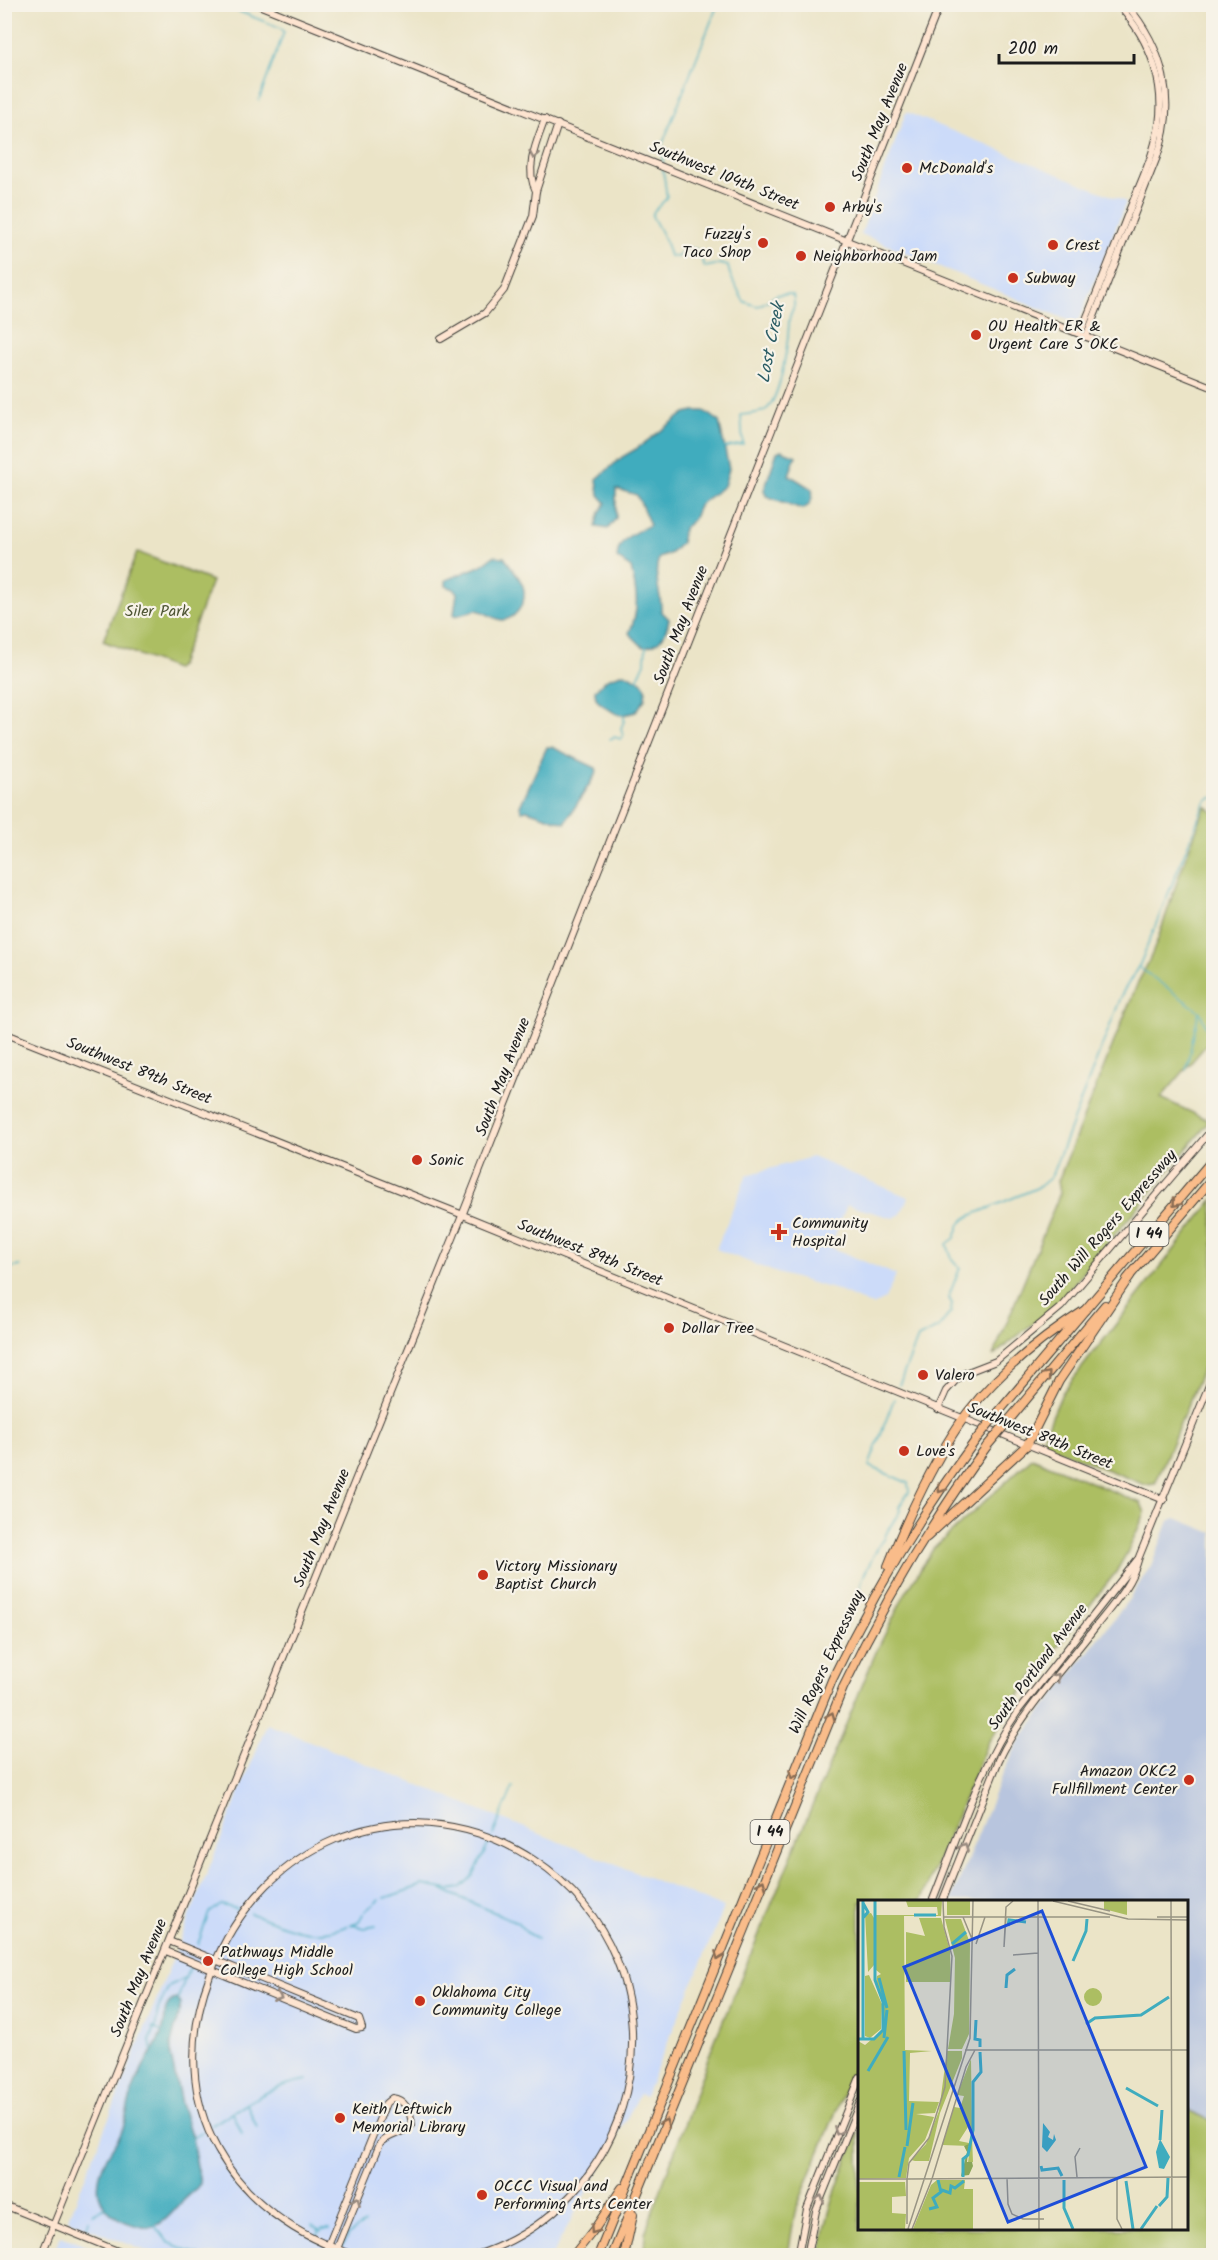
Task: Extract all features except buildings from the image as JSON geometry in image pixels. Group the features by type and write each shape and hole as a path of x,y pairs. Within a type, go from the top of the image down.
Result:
{"highway":[{"name":"Will Rogers Expressway","path":"598,2256 828,1689 879,1589 927,1509 975,1441 1214,1158"},
{"name":"Will Rogers Expressway","path":"612,2256 843,1688 877,1619 920,1544 987,1446 1214,1177"},
{"path":"920,1544 1027,1445 1063,1375 1130,1275"},
{"path":"879,1589 904,1526 963,1419 1000,1376 1062,1324 1085,1310"},
{"path":"573,2256 596,2227 630,2176"},
{"path":"624,2256 643,2178"}],"main road":[{"name":"Southwest 104th Street","path":"256,4 1214,388"},
{"name":"South May Avenue","path":"41,2256 463,1215 940,4"},
{"path":"1083,336 1153,150 1160,116 1159,83 1152,59 1137,28 1118,4"},
{"path":"1083,336 1157,158 1165,128 1166,91 1160,62 1147,32 1126,4"},
{"path":"536,191 532,184 532,162 545,119"},
{"path":"441,339 479,317 500,295 533,216 536,191 558,124"},
{"name":"Southwest 89th Street","path":"4,1033 463,1215 1164,1500"},
{"name":"South Will Rogers Expressway","path":"938,1409 946,1392 957,1379 965,1373 996,1361 1061,1307 1214,1126"},
{"name":"South Portland Avenue","path":"943,1900 1010,1738 1135,1573 1139,1557 1214,1373"},
{"name":"South Portland Avenue","path":"933,1900 1002,1734 1139,1557"},
{"path":"358,2256 335,2252 328,2245 290,2226 258,2202 230,2170 207,2127 197,2093 194,2052 199,2008 227,1936 262,1890 283,1870 325,1844 372,1827 393,1824 437,1824 480,1834 524,1853 557,1877 576,1896 610,1946 626,1992 631,2018 632,2049 625,2097 613,2132 585,2180 548,2217 524,2234 473,2256"},
{"path":"165,1951 356,2029 362,2028 359,2019 169,1941"},
{"path":"200,1965 204,1955"},
{"path":"798,2256 807,2209 858,2082"},
{"path":"324,2256 386,2103 392,2098 399,2099 405,2104 412,2125 408,2129 384,2138 380,2144 335,2252"},
{"path":"807,2256 816,2211 858,2107"},
{"path":"4,2205 130,2256"}],"shaded area":[{"path":"906,112 1126,202 1080,318 1075,323 861,234"},
{"name":"Community Hospital","path":"812,1157 908,1197 901,1214 893,1218 847,1205 830,1247 896,1275 885,1299 873,1306 837,1290 777,1273 716,1249 747,1175"},
{"path":"1176,1518 1213,1533 1213,2121 1188,2110 1188,1900 951,1900 1001,1777 1019,1741 1130,1598 1152,1564 1169,1521"},
{"name":"Oklahoma City Community College","path":"267,1724 724,1908 645,2096 640,2094 552,2255 156,2255 68,2220"},
{"path":"61,2236 110,2255 53,2255"}],"green space":[{"name":"Siler Park","path":"137,552 212,581 180,665 175,669 103,641"},
{"path":"1205,807 1214,813 1213,1037 1161,1098 1210,1121 1058,1303 993,1356 1060,1193 1058,1181 1138,982 1156,945 1183,863"},
{"path":"1213,1200 1213,1344 1155,1484 1145,1485 1041,1443 1062,1393"},
{"path":"1032,1458 1141,1503 1145,1513 1116,1572 1020,1694 987,1744 921,1900 858,1900 858,2057 795,2212 788,2255 644,2255 645,2233 713,2045 876,1652 905,1594 933,1549"},
{"path":"1188,2110 1213,2121 1213,2235 1205,2255 821,2255 826,2223 858,2133 858,2230 1188,2230"}],"water":[{"path":"704,411 719,421 729,469 724,486 700,504 693,520 683,529 681,543 671,553 659,558 656,571 661,611 669,619 661,639 643,647 629,633 636,608 635,585 631,568 617,558 623,541 650,525 637,495 616,489 616,518 608,529 596,527 600,512 606,503 599,495 597,479 622,457 685,413"},
{"path":"781,450 796,456 789,475 812,489 811,501 802,509 766,496 764,490 777,452"},
{"path":"494,556 504,557 522,582 524,596 518,611 505,620 477,610 456,616 454,614 457,593 446,586 446,580 480,566"},
{"path":"624,673 641,681 646,688 645,699 636,712 621,715 600,703 596,698 595,690 607,679"},
{"path":"547,747 552,747 596,768 597,772 565,823 527,810 522,811 520,806"},
{"path":"176,1999 181,2004 171,2044 171,2056 181,2104 192,2138 200,2183 167,2218 148,2228 134,2225 111,2214 104,2206 98,2186 106,2159 122,2131 136,2082 162,2032 167,2006"}],"waterway":[{"path":"220,4 281,28 284,32 259,100"},
{"name":"Lost Creek","path":"663,164 662,145 718,4"},
{"name":"Lost Creek","path":"663,169 667,198 652,216 665,240 670,256 678,257 684,248 696,249 705,267 720,264 728,266 731,278 742,299 748,303 758,306 774,296 793,295 794,305 789,318 783,366 773,400 768,408 762,411 741,415 743,444 723,448"},
{"name":"Lost Creek","path":"637,680 645,663 646,645"},
{"name":"Lost Creek","path":"610,739 614,737 621,739 623,736 621,728 624,716"},
{"path":"899,1385 918,1338 938,1328 951,1312 952,1303 948,1298 960,1268 952,1259 947,1244 955,1238 961,1223 970,1216 1039,1187 1051,1177 1123,992 1140,964 1203,807 1207,800 1214,797"},
{"path":"1140,968 1199,1011 1186,1069"},
{"path":"1200,1012 1211,1039"},
{"path":"4,1269 20,1266"},
{"path":"838,1632 859,1594 863,1577 880,1543 884,1540 900,1511 899,1507 909,1492 908,1483 869,1466 894,1399"},
{"path":"493,1835 513,1787"},
{"path":"385,1898 423,1885 449,1890 460,1888 473,1876 491,1839"},
{"path":"442,1890 517,1922 526,1932 537,1938"},
{"path":"365,1911 379,1900"},
{"path":"198,1944 209,1913 221,1905 238,1909"},
{"path":"250,1913 286,1927 309,1932 321,1932 347,1926"},
{"path":"351,1925 359,1921 363,1914"},
{"path":"353,1924 364,1928 376,1926"},
{"path":"177,2001 189,1968"},
{"path":"152,2051 150,2041 156,2025 158,2009 169,1986 185,1978"},
{"path":"153,2028 163,2032"},
{"path":"212,2125 269,2091 307,2080"},
{"path":"247,2104 257,2128"},
{"path":"233,2113 242,2134"},
{"path":"192,2138 202,2132"},
{"path":"93,2214 105,2207"},
{"path":"87,2227 89,2221"},
{"path":"347,2236 364,2224"},
{"path":"155,2226 168,2242 200,2256"},
{"path":"312,2226 319,2230"},
{"path":"316,2236 322,2229 330,2229"},
{"path":"343,2246 348,2236"},
{"path":"303,2256 308,2249"}],"place":[{"name":"McDonald's","path":"907,168"},
{"name":"Arby's","path":"830,207"},
{"name":"Fuzzy's Taco Shop","path":"763,243"},
{"name":"Crest","path":"1053,245"},
{"name":"Neighborhood Jam","path":"801,256"},
{"name":"Subway","path":"1013,278"},
{"name":"OU Health ER & Urgent Care S OKC","path":"976,335"},
{"name":"Sonic","path":"417,1160"},
{"name":"Community Hospital","path":"779,1232"},
{"name":"Dollar Tree","path":"669,1328"},
{"name":"Valero","path":"923,1375"},
{"name":"Love's","path":"904,1451"},
{"name":"Victory Missionary Baptist Church","path":"483,1575"},
{"name":"Amazon OKC2 Fullfillment Center","path":"1189,1780"},
{"name":"Pathways Middle College High School","path":"208,1961"},
{"name":"Oklahoma City Community College","path":"420,2001"},
{"name":"Keith Leftwich Memorial Library","path":"340,2118"},
{"name":"OCCC Visual and Performing Arts Center","path":"482,2195"}]}
